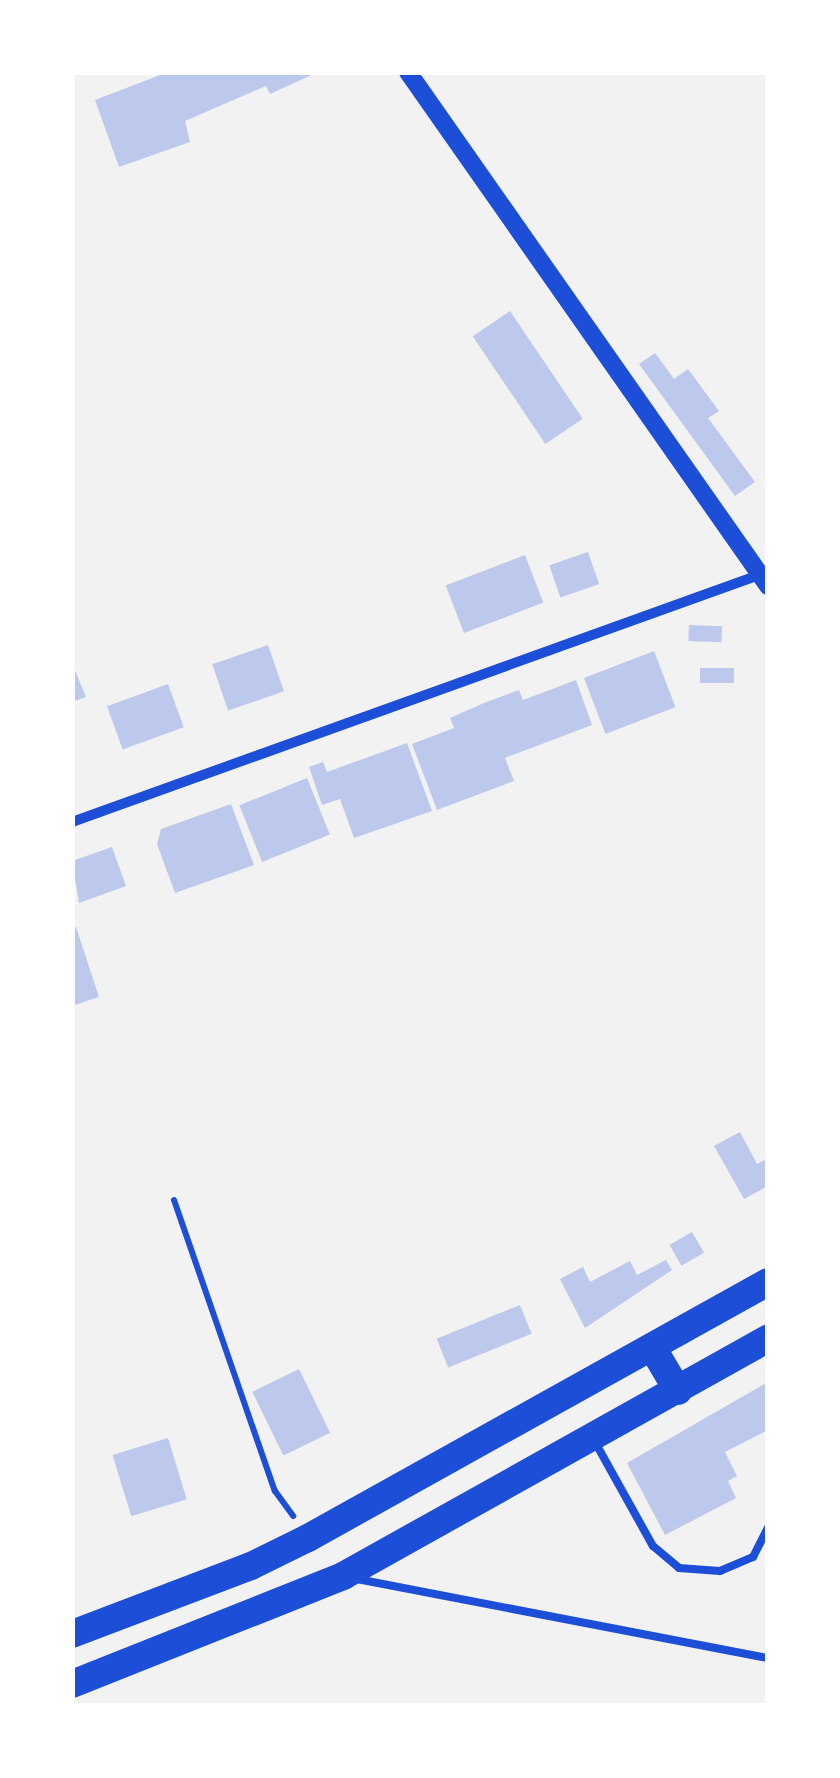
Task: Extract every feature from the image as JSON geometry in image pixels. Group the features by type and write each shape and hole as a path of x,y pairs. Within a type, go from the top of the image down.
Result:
{"highway":[{"path":"72,1634 251,1566 308,1538 768,1282"},
{"path":"72,1684 343,1576 768,1338"},
{"path":"652,1347 678,1390"}],"street":[{"path":"72,822 765,578 408,72"}],"lane":[{"path":"593,1438 652,1546 679,1568 720,1571 753,1557 768,1528"},
{"path":"343,1576 768,1658"}],"path":[{"path":"174,1200 275,1491 308,1538"}],"building":[{"path":"168,72 318,72 270,94 266,86 185,121 190,142 119,167 95,100"},
{"path":"510,311 583,419 545,444 473,336"},
{"path":"655,353 674,379 688,369 719,411 708,418 755,482 735,496 639,364"},
{"path":"588,552 599,584 560,597 549,565"},
{"path":"525,555 543,603 464,633 446,585"},
{"path":"689,625 722,626 721,642 688,641"},
{"path":"268,645 284,691 228,711 212,664"},
{"path":"654,651 676,707 605,734 584,678"},
{"path":"72,663 86,697 72,702"},
{"path":"700,668 734,668 734,683 700,683"},
{"path":"576,680 592,725 505,758 514,781 437,810 412,744 454,728 450,718 484,703 519,690 523,700"},
{"path":"168,684 184,727 123,749 107,706"},
{"path":"407,743 432,811 354,838 340,799 322,805 309,767 323,762 327,772"},
{"path":"307,778 330,835 262,862 239,805"},
{"path":"231,804 254,865 175,893 157,844 161,829"},
{"path":"112,847 126,886 79,903 72,861"},
{"path":"76,927 99,997 72,1006 72,928"},
{"path":"740,1132 757,1164 768,1158 768,1186 744,1199 714,1146"},
{"path":"692,1232 704,1253 681,1266 669,1245"},
{"path":"666,1260 672,1270 585,1328 560,1279 583,1267 590,1282 630,1261 637,1275"},
{"path":"520,1305 532,1334 448,1367 437,1339"},
{"path":"299,1369 330,1433 283,1456 252,1392"},
{"path":"768,1382 768,1430 725,1452 737,1476 728,1481 736,1498 665,1535 627,1463"},
{"path":"168,1438 187,1499 131,1516 113,1455"}]}
